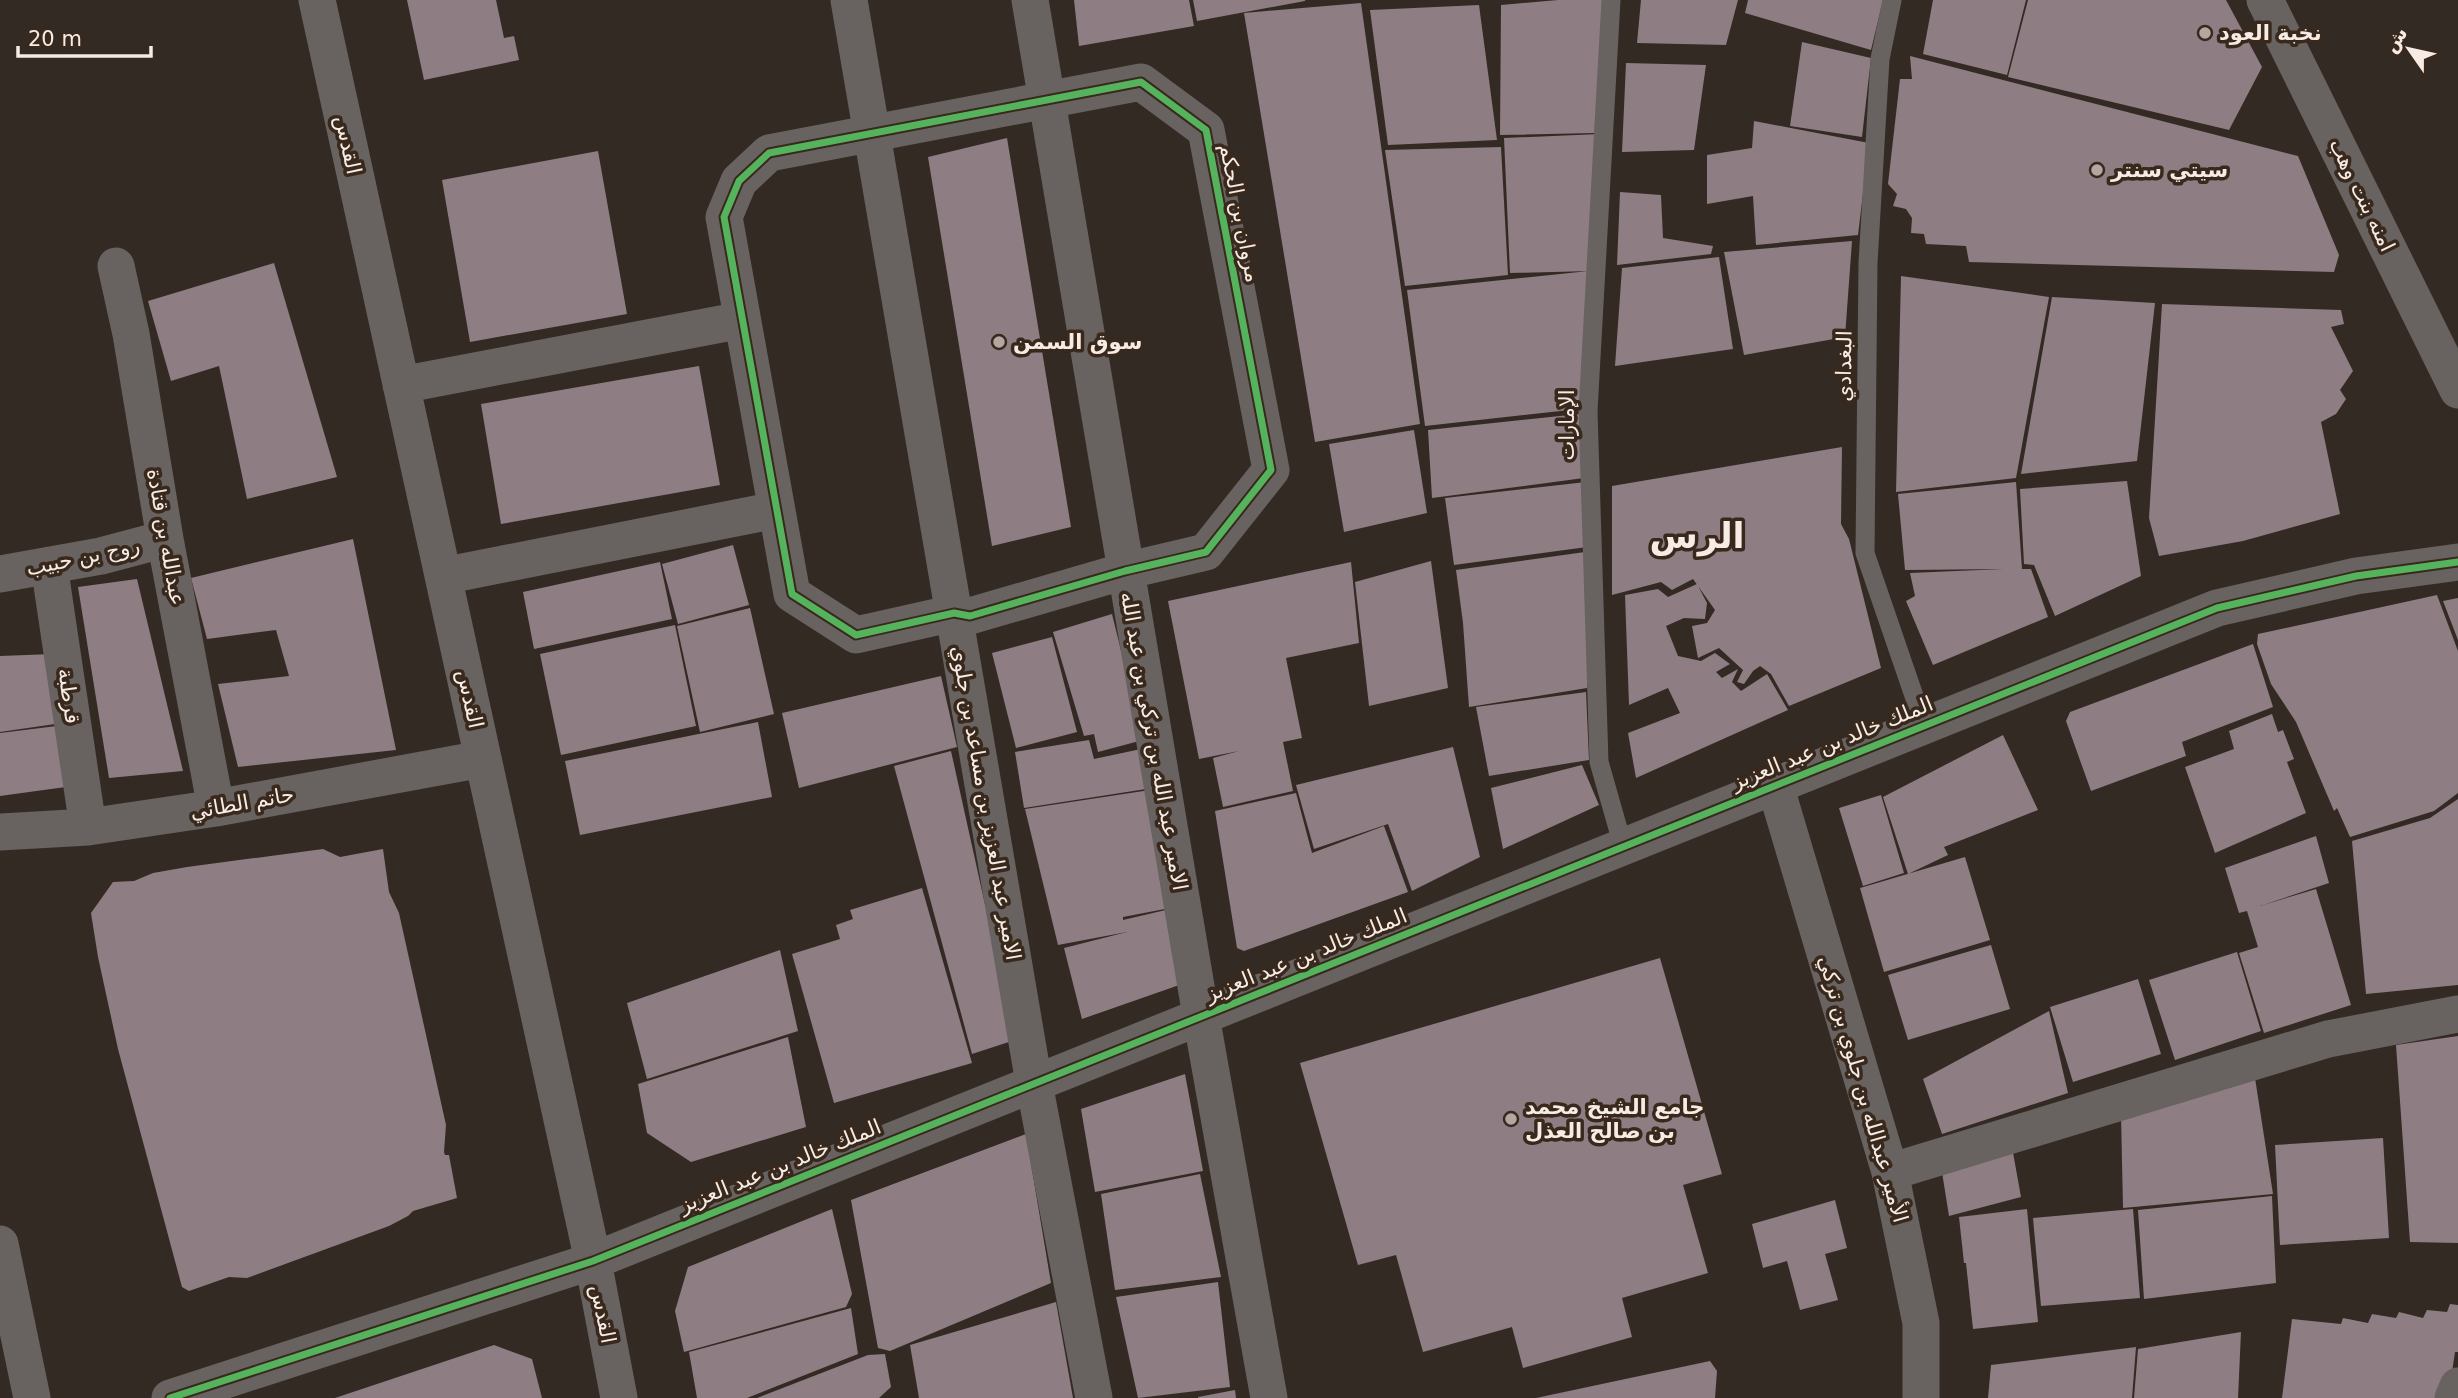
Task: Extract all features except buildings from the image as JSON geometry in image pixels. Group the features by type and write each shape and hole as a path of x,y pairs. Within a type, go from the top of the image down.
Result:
{"street":[{"name":"القدس","path":"317,0 593,1261 619,1398"},
{"name":"الامير عبد العزيز بن مساعد بن جلوي","path":"849,0 1034,1083 1094,1398"},
{"name":"الامير عبد الله بن تركي بن عبد الله","path":"1030,0 1200,1016 1269,1398"},
{"name":"امنه بنت وهب","path":"2265,0 2458,390"},
{"name":"مروان بن الحكم","path":"1141,82 1206,130 1270,470 1206,552 1125,571 970,616 954,613 856,635 792,594 724,217 739,181 769,153 1047,99 1141,82"},
{"name":"عبدالله بن قتادة","path":"116,266 131,334 165,539 216,808"},
{"path":"401,385 742,320"},
{"path":"443,576 776,510"},
{"name":"روح بن حبيب","path":"0,574 101,556 165,539"},
{"name":"الملك خالد بن عبد العزيز","path":"187,1395 593,1261 2217,608 2356,576 2458,562"},
{"name":"قرطبة","path":"50,565 88,827"},
{"name":"حاتم الطائي","path":"0,832 88,827 216,808 482,759"},
{"name":"الأمير عبدالله بن جلوي بن تركي","path":"1774,786 1890,1172 1921,1323 1921,1398"},
{"path":"1890,1172 2328,1039 2458,1014"},
{"path":"0,1244 32,1398"},
{"path":"2453,1398 2458,1386"}],"lane":[{"name":"الإمارات","path":"1611,0 1588,411 1599,762 1623,846"},
{"name":"البغدادي","path":"1892,0 1880,59 1868,262 1865,553 1924,725"}],"cycle path":[{"path":"1141,82 1206,130 1271,470 1206,552 1125,571 970,616 954,613 856,635 792,594 724,217 739,181 769,153 1141,82"},
{"path":"170,1398 593,1261 2217,608 2356,576 2458,562"}],"place":[{"name":"نخبة العود","path":"2205,33"},
{"name":"سيتي سنتر","path":"2097,170"},
{"name":"سوق السمن","path":"999,342"},
{"name":"جامع الشيخ محمد بن صالح العذل","path":"1511,1119"}],"district":[{"name":"الرس","path":"1697,536"}]}
